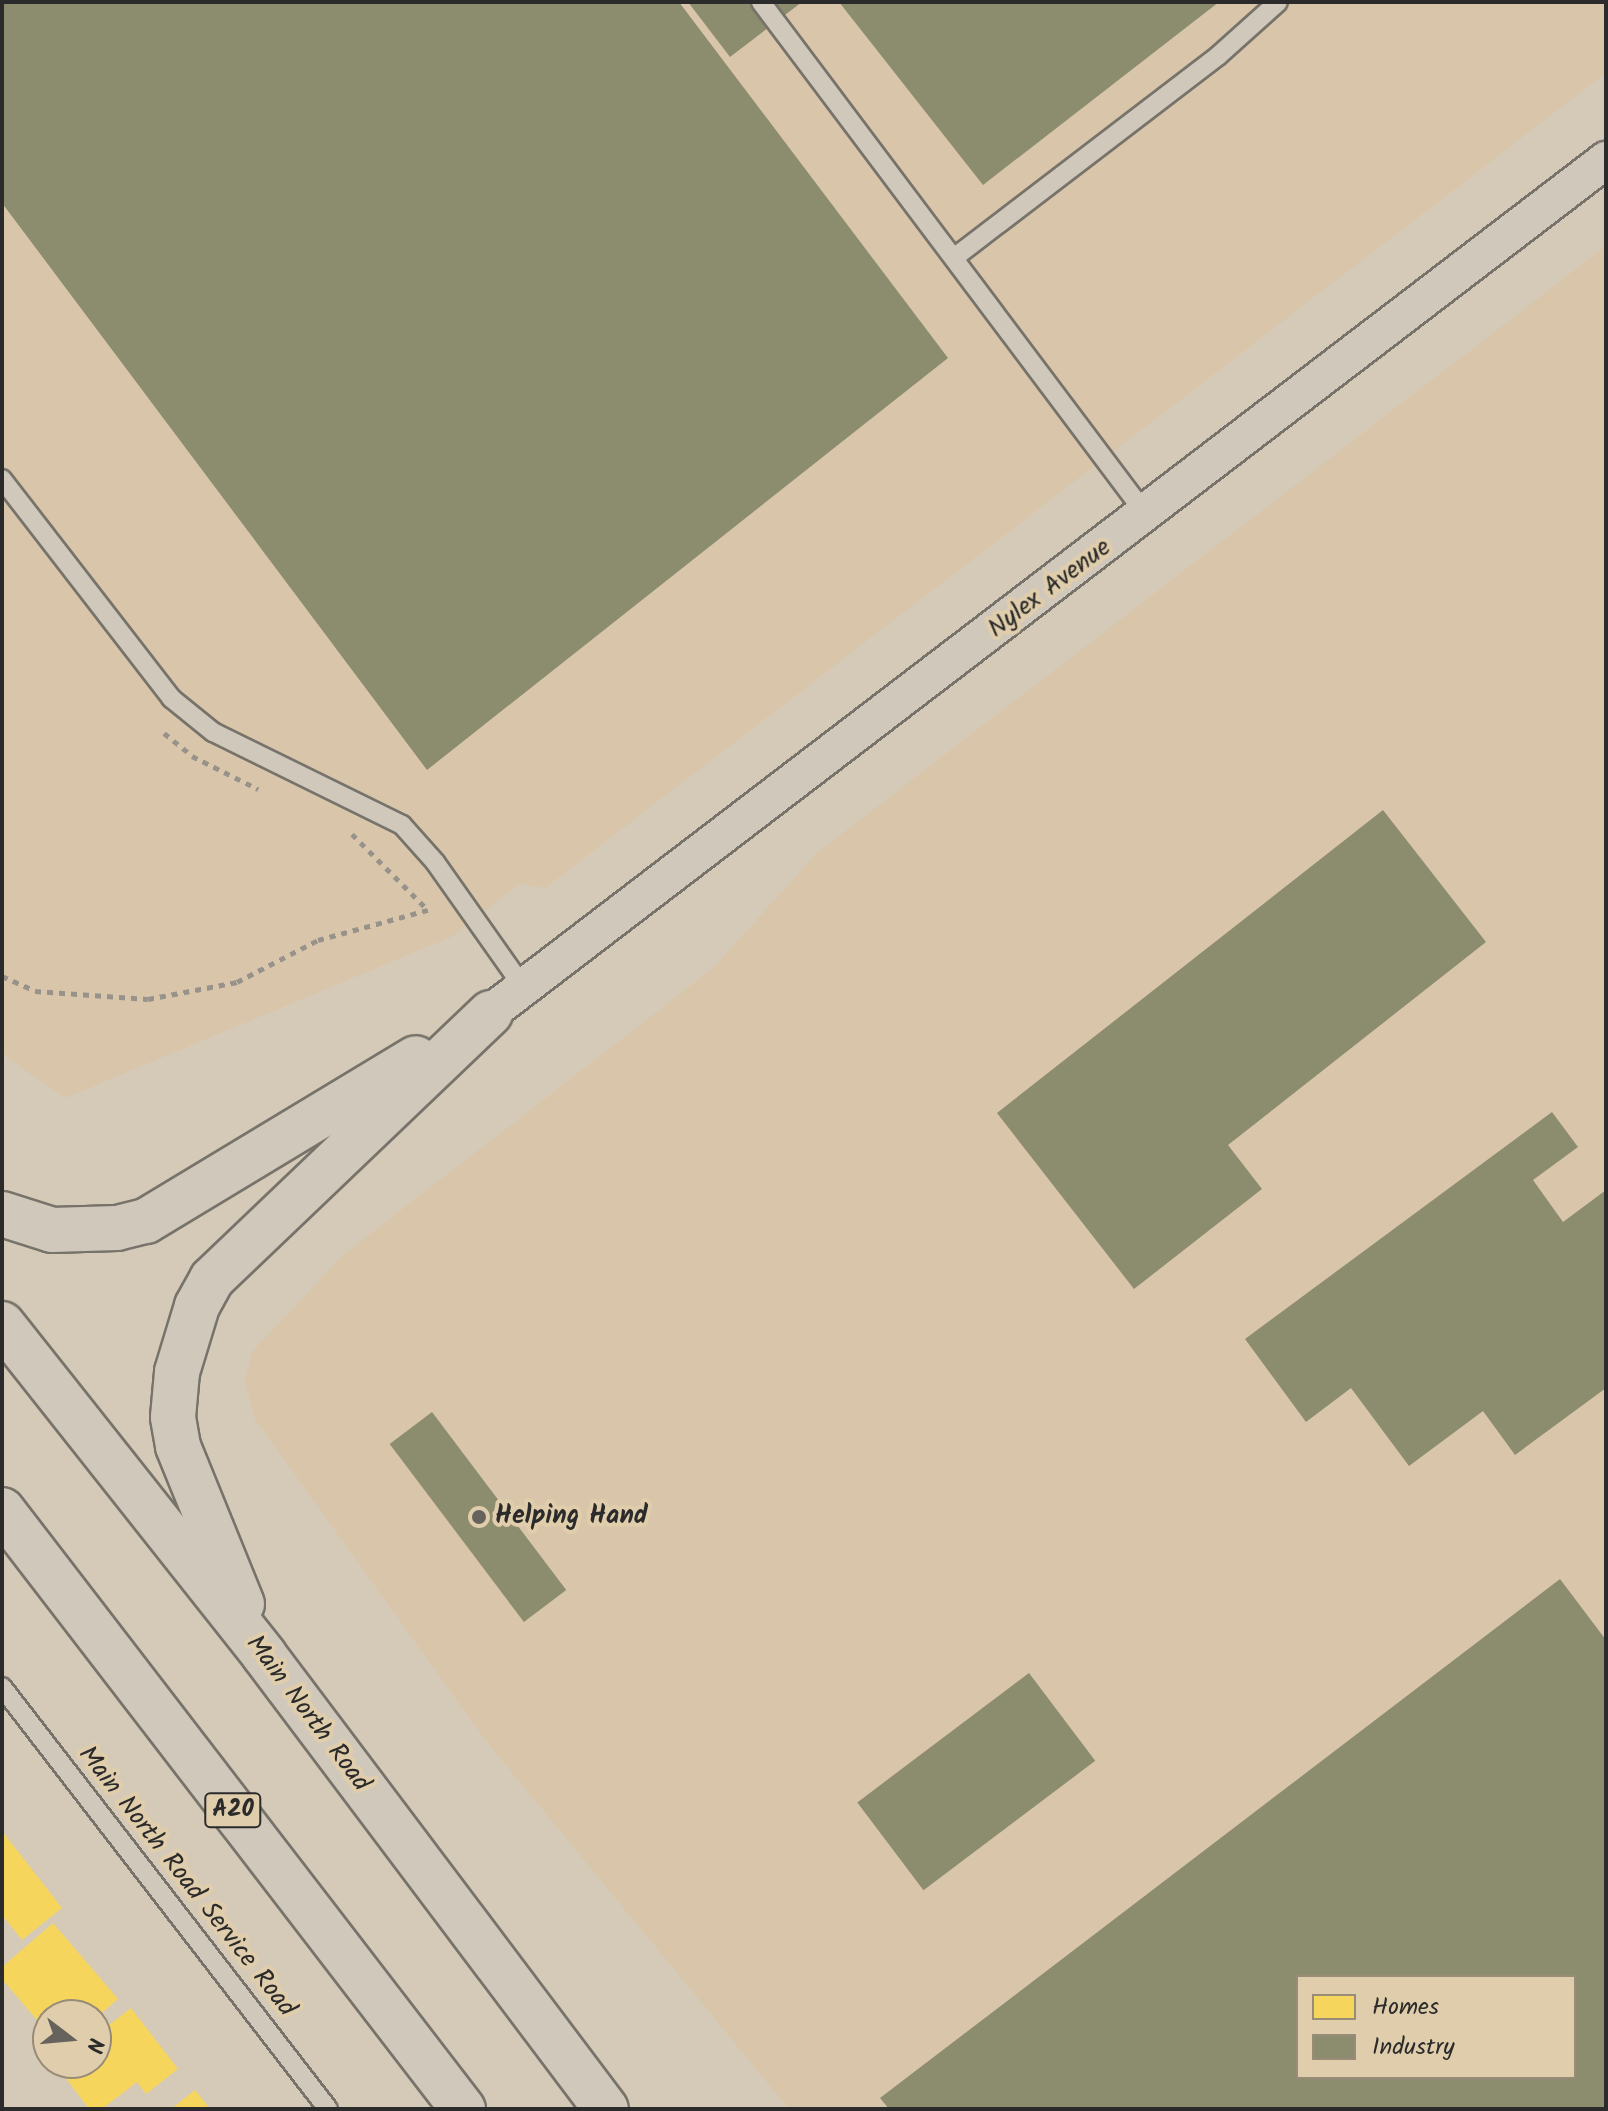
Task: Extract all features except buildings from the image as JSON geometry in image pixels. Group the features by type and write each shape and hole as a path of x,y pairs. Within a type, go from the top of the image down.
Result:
{"highway":[{"path":"2,1214 52,1230 117,1228 146,1221 507,1001"},
{"path":"264,1655 178,1446 173,1417 188,1328 212,1279 507,1001"},
{"name":"Main North Road","path":"2,1324 264,1655 606,2109"},
{"name":"A20","path":"2,1510 463,2109"}],"street":[{"name":"Nylex Avenue","path":"507,1001 1147,516 1606,160"}],"lane":[{"path":"761,2 1147,516"},
{"path":"955,257 1219,55 1278,2"},
{"path":"2,479 171,698 213,732 402,825 435,862 507,1001"},
{"name":"Main North Road Service Road","path":"2,1687 328,2109"}],"path":[{"path":"2,976 35,991 148,999 237,982 318,940 428,910"}],"shaded area":[{"path":"2,2 1606,2 1606,73 545,888 519,884 451,937 65,1098 2,1054"},
{"path":"1606,246 1606,2109 789,2109 486,1741 255,1419 245,1382 252,1352 342,1256 713,968 818,852"}],"place":[{"name":"Helping Hand","path":"479,1517"}]}
